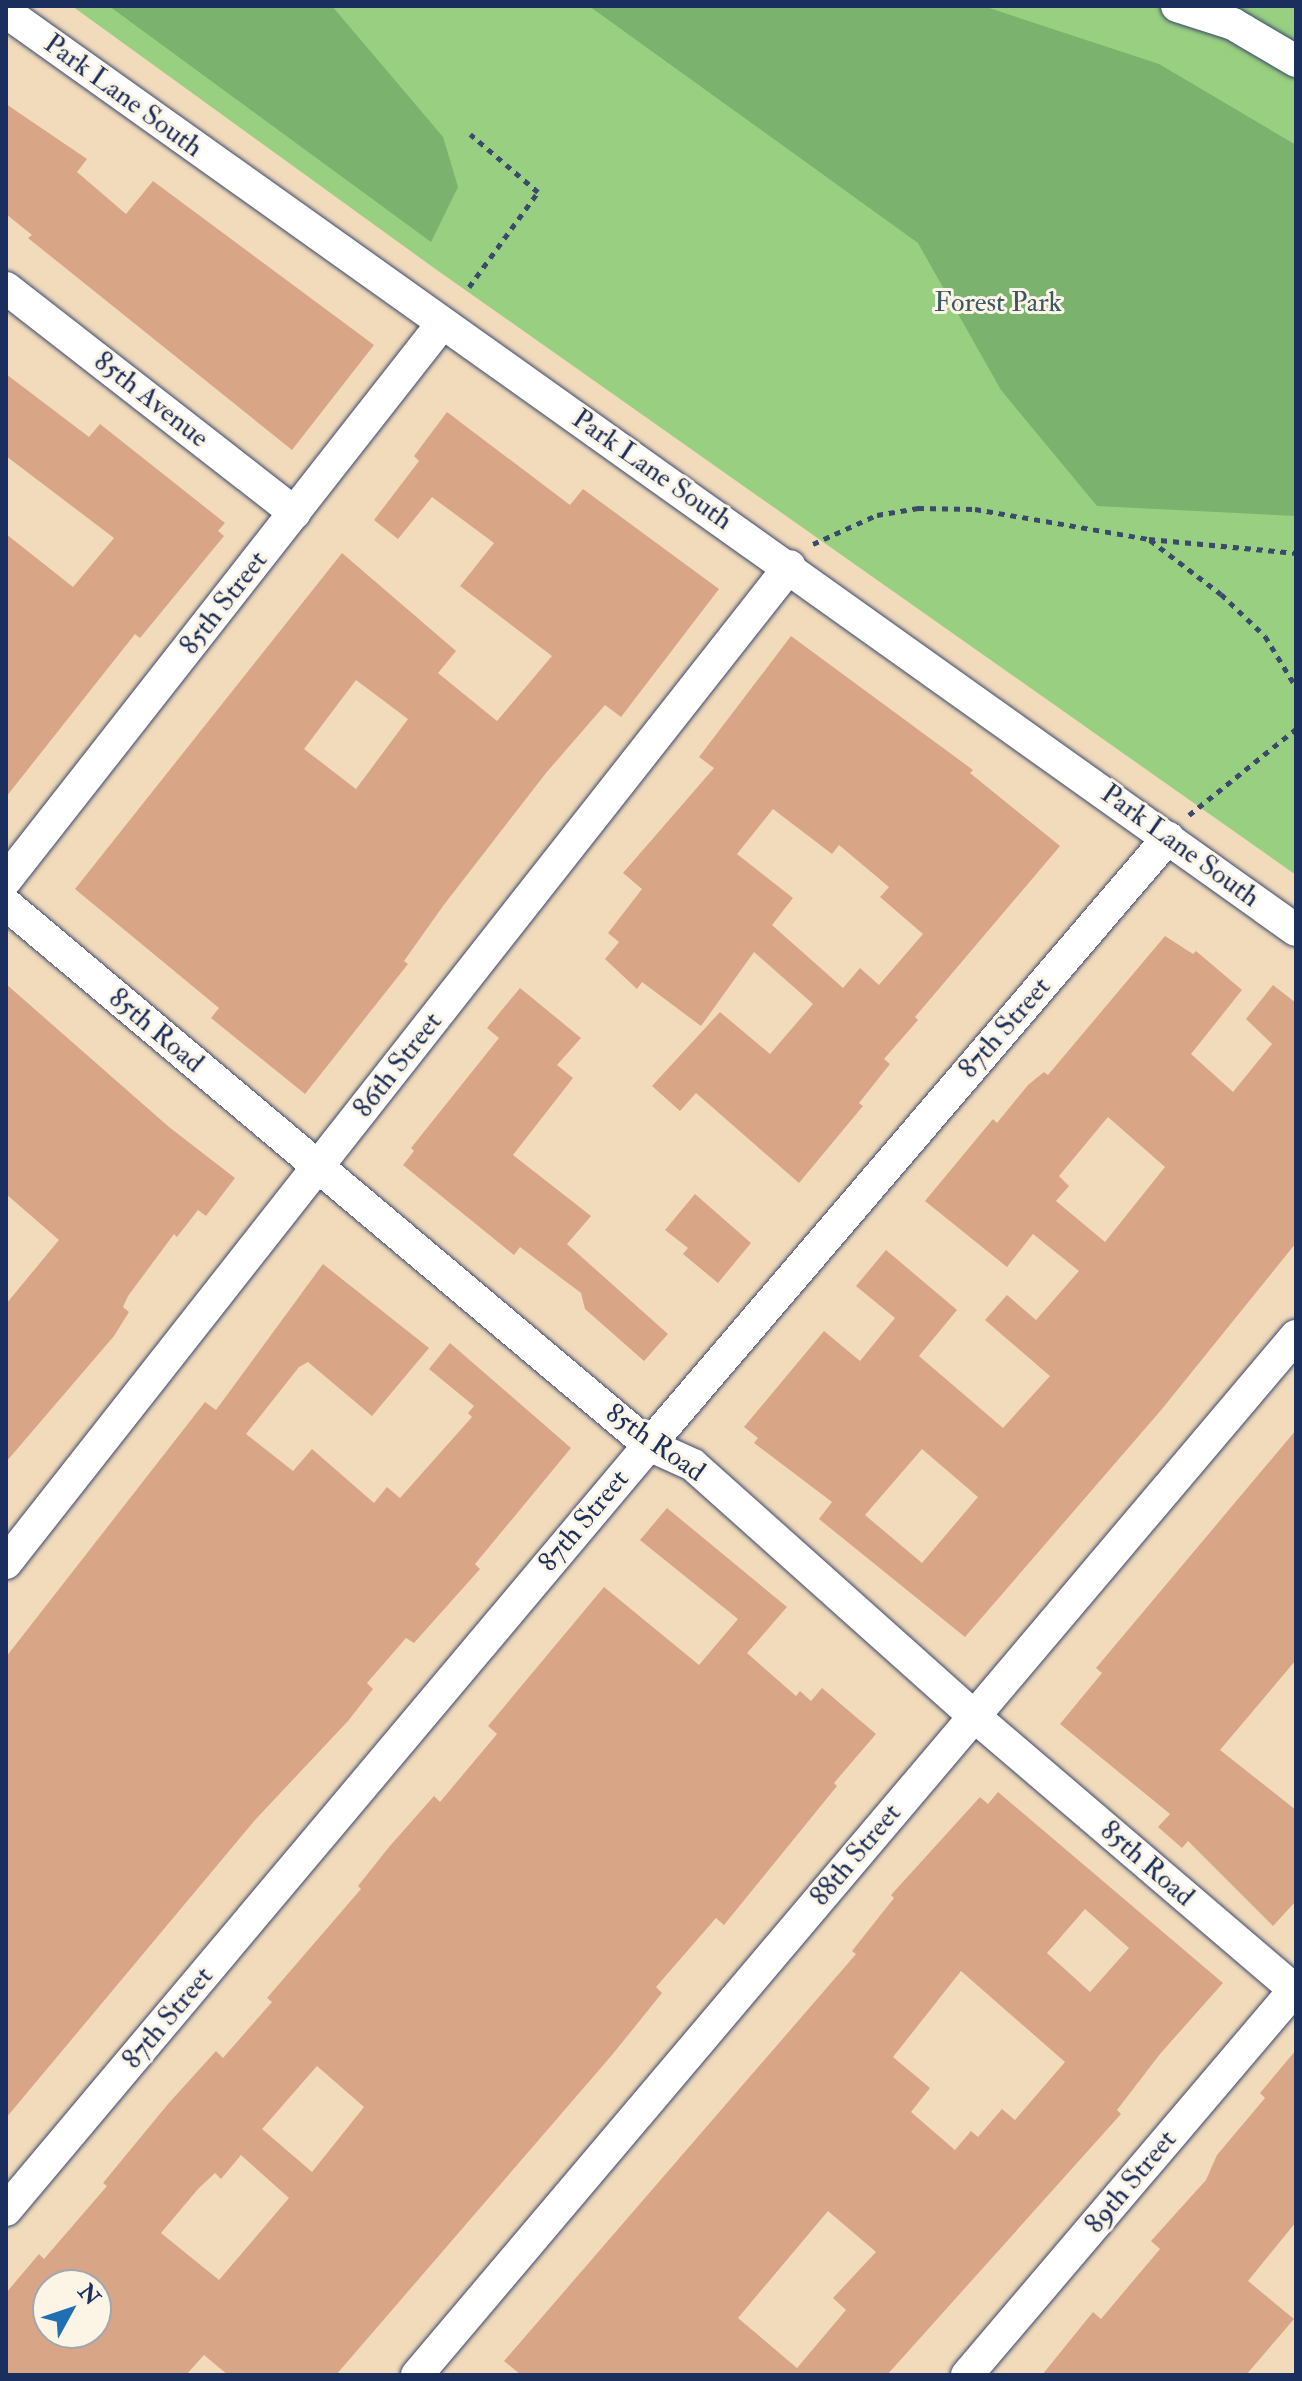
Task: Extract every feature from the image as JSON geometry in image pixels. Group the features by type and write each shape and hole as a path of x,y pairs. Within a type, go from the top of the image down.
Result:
{"street":[{"path":"1177,6 1233,24 1296,61"},
{"name":"Park Lane South","path":"6,12 441,325 801,555 1168,838 1296,930"},
{"name":"85th Avenue","path":"6,288 295,513"},
{"name":"85th Street","path":"6,880 441,325"},
{"name":"86th Street","path":"6,1563 801,555"},
{"name":"87th Street","path":"6,2210 649,1445 1168,838"},
{"name":"85th Road","path":"6,904 649,1445 693,1465 974,1716 1296,1990"},
{"name":"88th Street","path":"417,2375 1296,1336"},
{"name":"89th Street","path":"967,2375 1296,1990"}],"path":[{"path":"469,287 538,192 470,134"},
{"path":"801,555 877,515 918,508 975,509 1149,539 1296,553"},
{"path":"1149,539 1221,594 1265,636 1296,687"},
{"path":"1199,803 1239,779 1296,729"}],"green space":[{"name":"Forest Park","path":"72,6 1296,6 1296,875 434,268"},
{"path":"109,6 332,6 443,137 458,187 431,242"},
{"path":"589,6 983,6 1159,64 1296,145 1296,516 1097,506 1001,390 918,243"}],"building":[{"path":"6,104 87,159 77,172 126,214 153,181 374,345 292,450 28,238 32,235 6,214"},
{"path":"6,374 89,437 100,424 225,523 218,531 224,536 140,638 135,634 6,797 6,534 73,587 114,538 6,456"},
{"path":"447,412 570,505 583,489 719,589 621,717 605,705 546,773 443,906 404,961 408,964 305,1094 211,1018 219,1008 75,889 342,553 456,651 438,673 497,721 552,656 460,586 494,543 432,497 398,539 374,520 419,461 414,456","holes":["356,680 408,719 356,789 304,749"]},
{"path":"791,636 973,770 970,773 1060,846 915,1017 918,1020 884,1059 890,1064 859,1103 863,1106 799,1183 696,1093 680,1111 652,1086 720,1012 770,1054 813,1004 754,952 701,1026 642,982 637,989 605,959 619,942 608,933 642,889 623,873 714,768 699,757","holes":["773,809 832,854 839,845 889,887 880,897 923,934 879,985 860,968 843,988 772,925 793,898 737,854"]},
{"path":"1165,936 1193,954 1196,951 1242,990 1191,1054 1233,1092 1272,1044 1246,1019 1273,985 1296,1003 1296,1243 1162,1409 965,1637 819,1519 832,1502 754,1443 758,1438 744,1427 824,1331 860,1361 895,1318 856,1286 886,1250 957,1310 919,1356 1003,1428 1050,1376 985,1320 1007,1295 1036,1320 1079,1271 1033,1234 1007,1267 925,1201 993,1119 997,1123 1028,1085 1044,1072 1048,1075","holes":["1108,1117 1165,1167 1105,1242 1056,1201 1069,1186 1059,1176","922,1449 978,1497 922,1563 865,1515"]},
{"path":"6,984 169,1127 235,1178 206,1216 198,1210 177,1237 174,1234 128,1296 123,1307 129,1312 114,1336 6,1462 6,1304 59,1240 6,1194"},
{"path":"520,988 581,1038 557,1065 573,1078 513,1155 591,1216 567,1244 668,1334 644,1361 585,1309 581,1293 520,1247 514,1255 403,1165 414,1151 411,1148 499,1038 487,1028"},
{"path":"695,1194 751,1243 718,1283 683,1254 688,1248 665,1230"},
{"path":"323,1264 429,1348 372,1416 308,1362 299,1367 246,1434 293,1471 312,1449 374,1503 387,1487 400,1498 472,1417 468,1413 474,1406 429,1369 450,1343 571,1448 475,1564 480,1569 414,1643 406,1638 367,1683 373,1689 348,1721 255,1820 6,2118 6,1657 205,1402 216,1410"},
{"path":"1296,1430 1296,1660 1220,1750 1296,1810 1296,1901 1273,1926 1188,1841 1182,1848 1158,1827 1170,1814 1060,1724 1102,1673 1096,1668"},
{"path":"667,1508 787,1607 747,1653 796,1696 800,1691 811,1701 822,1688 876,1734 724,1925 716,1918 656,1987 662,1993 612,2055 336,2375 228,2375 204,2355 186,2375 6,2375 6,2293 39,2254 44,2259 107,2186 103,2183 168,2104 216,2051 223,2058 272,2002 267,1998 361,1889 358,1886 389,1847 434,1796 440,1802 497,1734 488,1726 604,1587 699,1665 738,1619 640,1540","holes":["317,2066 364,2107 312,2172 262,2129","241,2155 289,2198 219,2280 161,2233 198,2189 215,2173 221,2179"]},
{"path":"998,1792 1223,1983 1160,2054 1117,2110 1121,2114 887,2375 521,2375 504,2361 856,1954 852,1951 894,1898 891,1895 980,1797 988,1804","holes":["1085,1909 1129,1948 1090,1992 1047,1953","961,1971 1065,2062 1015,2120 1002,2109 978,2137 971,2131 955,2150 911,2112 930,2088 893,2057","828,2211 876,2252 833,2298 846,2310 797,2368 738,2318"]},
{"path":"1296,2050 1296,2222 1248,2281 1294,2319 1246,2375 1042,2375 1093,2312 1101,2319 1160,2249 1151,2241 1206,2180 1217,2155 1265,2098 1260,2093"}]}
